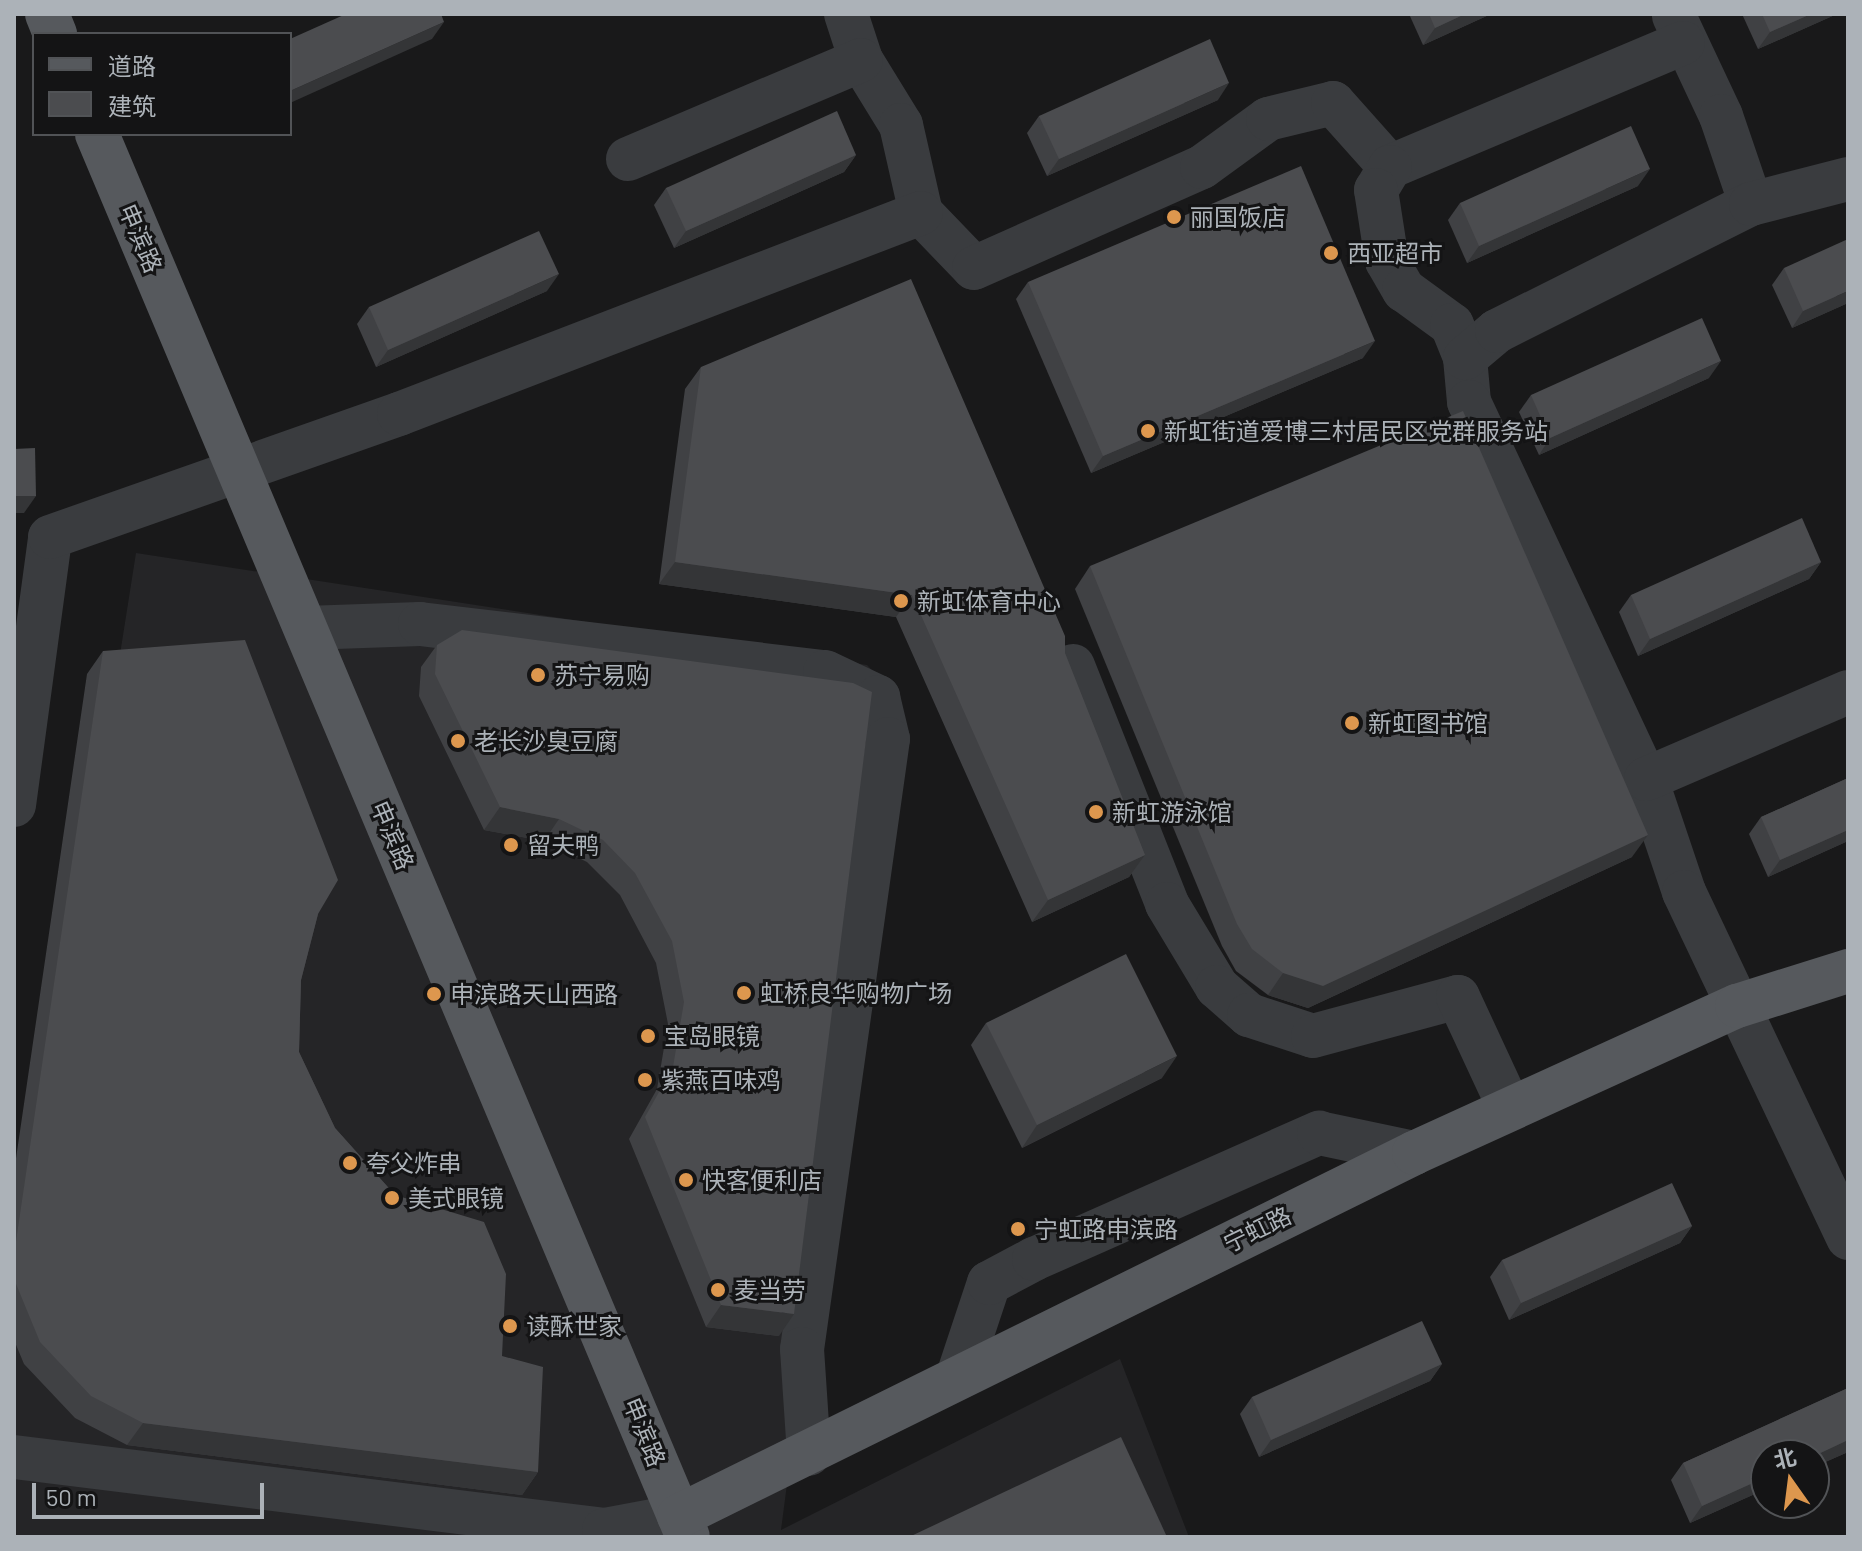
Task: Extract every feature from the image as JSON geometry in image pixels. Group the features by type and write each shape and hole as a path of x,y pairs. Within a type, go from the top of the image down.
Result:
{"main road":[{"name":"申滨路","path":"98,136 684,1526"},
{"path":"1737,1006 1848,943"},
{"name":"宁虹路","path":"684,1526 809,1454 958,1376 1414,1153 1737,1006 1848,971"}],"street":[{"path":"846,14 861,60 901,125 921,213 974,268 1202,167 1268,119 1333,103 1390,167"},
{"path":"1751,204 1721,116 1678,28 1390,167 1376,190 1387,261 1404,290 1452,325 1465,358 1469,402 1646,779 1684,892 1848,1238"},
{"path":"628,159 861,60"},
{"path":"1465,358 1497,331 1751,204 1848,179"},
{"path":"14,805 50,537 921,213"},
{"path":"306,628 420,624 825,672 878,697 888,739 802,1349 809,1454"},
{"path":"1073,666 1167,904 1217,987 1249,1015 1313,1036 1458,997 1510,1109"},
{"path":"1646,779 1848,692"},
{"path":"958,1376 989,1283 1034,1259 1319,1133 1414,1153"},
{"path":"14,1457 604,1530 684,1526"}],"shaded area":[{"path":"136,553 867,665 891,690 781,1530 1120,1359 1189,1537 14,1537 14,1326"}],"building":[{"path":"346,14 441,14 444,22 292,90 292,38"},
{"path":"1429,14 1465,14 1435,28"},
{"path":"1762,14 1811,14 1770,32"},
{"path":"1210,39 1229,83 1059,159 1039,116"},
{"path":"837,111 856,155 686,231 666,188"},
{"path":"1631,126 1650,169 1479,246 1460,203"},
{"path":"1301,166 1375,341 1103,456 1028,282"},
{"path":"539,231 559,274 388,350 369,307"},
{"path":"1848,239 1848,291 1803,311 1784,268"},
{"name":"新虹体育中心","path":"911,279 1065,636 1065,653 1145,855 1048,900 912,595 675,562 701,367"},
{"path":"1702,318 1721,361 1550,438 1531,395"},
{"name":"新虹图书馆","path":"1463,411 1648,835 1323,986 1283,973 1252,949 1237,924 1090,566"},
{"path":"35,448 36,496 14,496 14,449"},
{"path":"1802,518 1821,562 1650,639 1631,595"},
{"name":"虹桥良华购物广场","path":"462,630 853,683 872,692 794,1314 721,1305 645,1117 673,1067 684,1002 672,941 635,873 603,840 559,819 500,807 435,674 437,645"},
{"path":"245,640 338,880 318,914 301,980 299,1052 335,1128 395,1195 484,1222 506,1274 502,1356 543,1367 538,1472 143,1423 91,1396 40,1342 14,1279 14,1255 103,651"},
{"path":"1848,778 1848,830 1780,860 1761,817"},
{"path":"1126,954 1177,1056 1037,1125 986,1023"},
{"path":"1672,1183 1692,1226 1521,1303 1502,1260"},
{"path":"1422,1321 1442,1364 1271,1440 1252,1397"},
{"path":"1848,1388 1848,1440 1830,1448 1830,1439 1750,1439 1750,1484 1702,1506 1683,1463"},
{"path":"1121,1437 1167,1537 909,1537"}],"place":[{"name":"丽国饭店","path":"1174,217"},
{"name":"西亚超市","path":"1331,253"},
{"name":"新虹街道爱博三村居民区党群服务站","path":"1148,431"},
{"name":"新虹体育中心","path":"901,601"},
{"name":"苏宁易购","path":"538,675"},
{"name":"新虹图书馆","path":"1352,723"},
{"name":"老长沙臭豆腐","path":"458,741"},
{"name":"新虹游泳馆","path":"1096,812"},
{"name":"留夫鸭","path":"511,845"},
{"name":"虹桥良华购物广场","path":"744,993"},
{"name":"申滨路天山西路","path":"434,994"},
{"name":"宝岛眼镜","path":"648,1036"},
{"name":"紫燕百味鸡","path":"645,1080"},
{"name":"夸父炸串","path":"350,1163"},
{"name":"快客便利店","path":"686,1180"},
{"name":"美式眼镜","path":"392,1198"},
{"name":"宁虹路申滨路","path":"1018,1229"},
{"name":"麦当劳","path":"718,1290"},
{"name":"读酥世家","path":"510,1326"}]}
